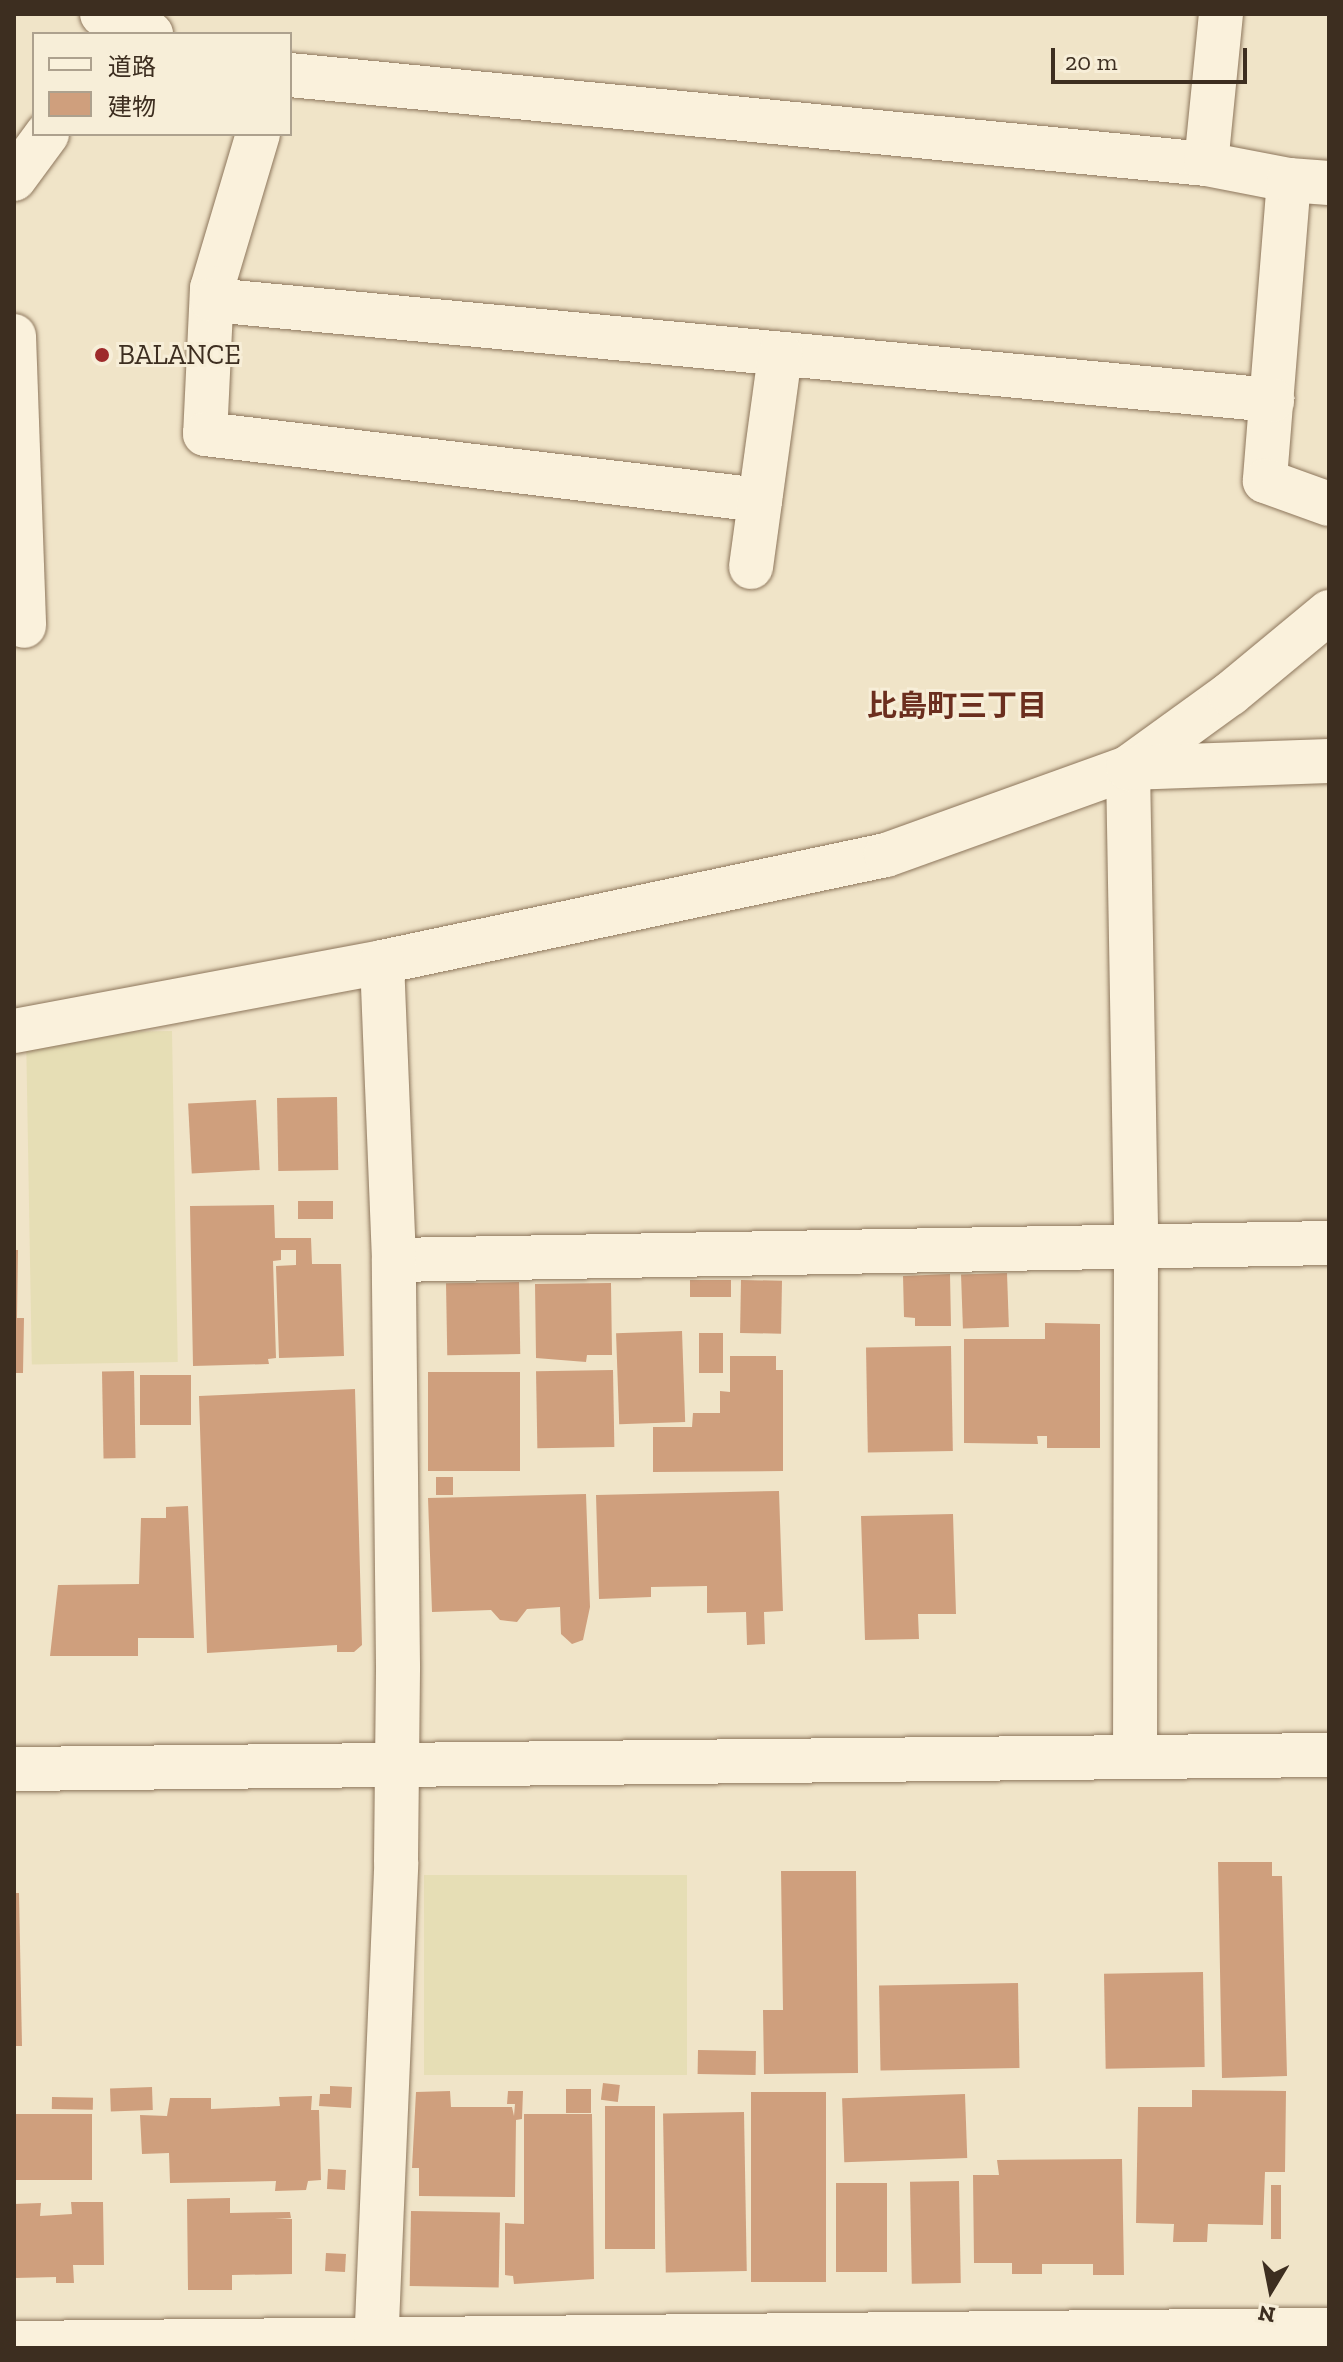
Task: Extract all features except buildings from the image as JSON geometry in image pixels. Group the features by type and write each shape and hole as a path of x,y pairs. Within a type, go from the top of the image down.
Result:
{"street":[{"path":"1206,164 1221,14"},
{"path":"292,75 1206,164 1309,182 1272,400 1265,481 1329,504"},
{"path":"14,179 46,136"},
{"path":"257,136 212,300 205,434 760,500"},
{"path":"212,300 1272,400"},
{"path":"14,336 24,626"},
{"path":"751,567 780,354"},
{"path":"14,1031 382,962 886,855 1128,768 1230,694 1329,612"},
{"path":"1128,768 1329,761"},
{"path":"1128,768 1136,1247 1135,1757"},
{"path":"376,2344 397,1765 394,1260 382,962"},
{"path":"394,1260 1329,1243"},
{"path":"14,1769 1329,1755"},
{"path":"14,2343 376,2344 1329,2330"}],"shaded area":[{"path":"172,1031 178,1362 32,1364 26,1034"},
{"path":"424,1875 687,1875 687,2075 424,2075"}],"place":[{"name":"BALANCE","path":"102,355"}],"district":[{"name":"比島町三丁目","path":"957,706"}]}
